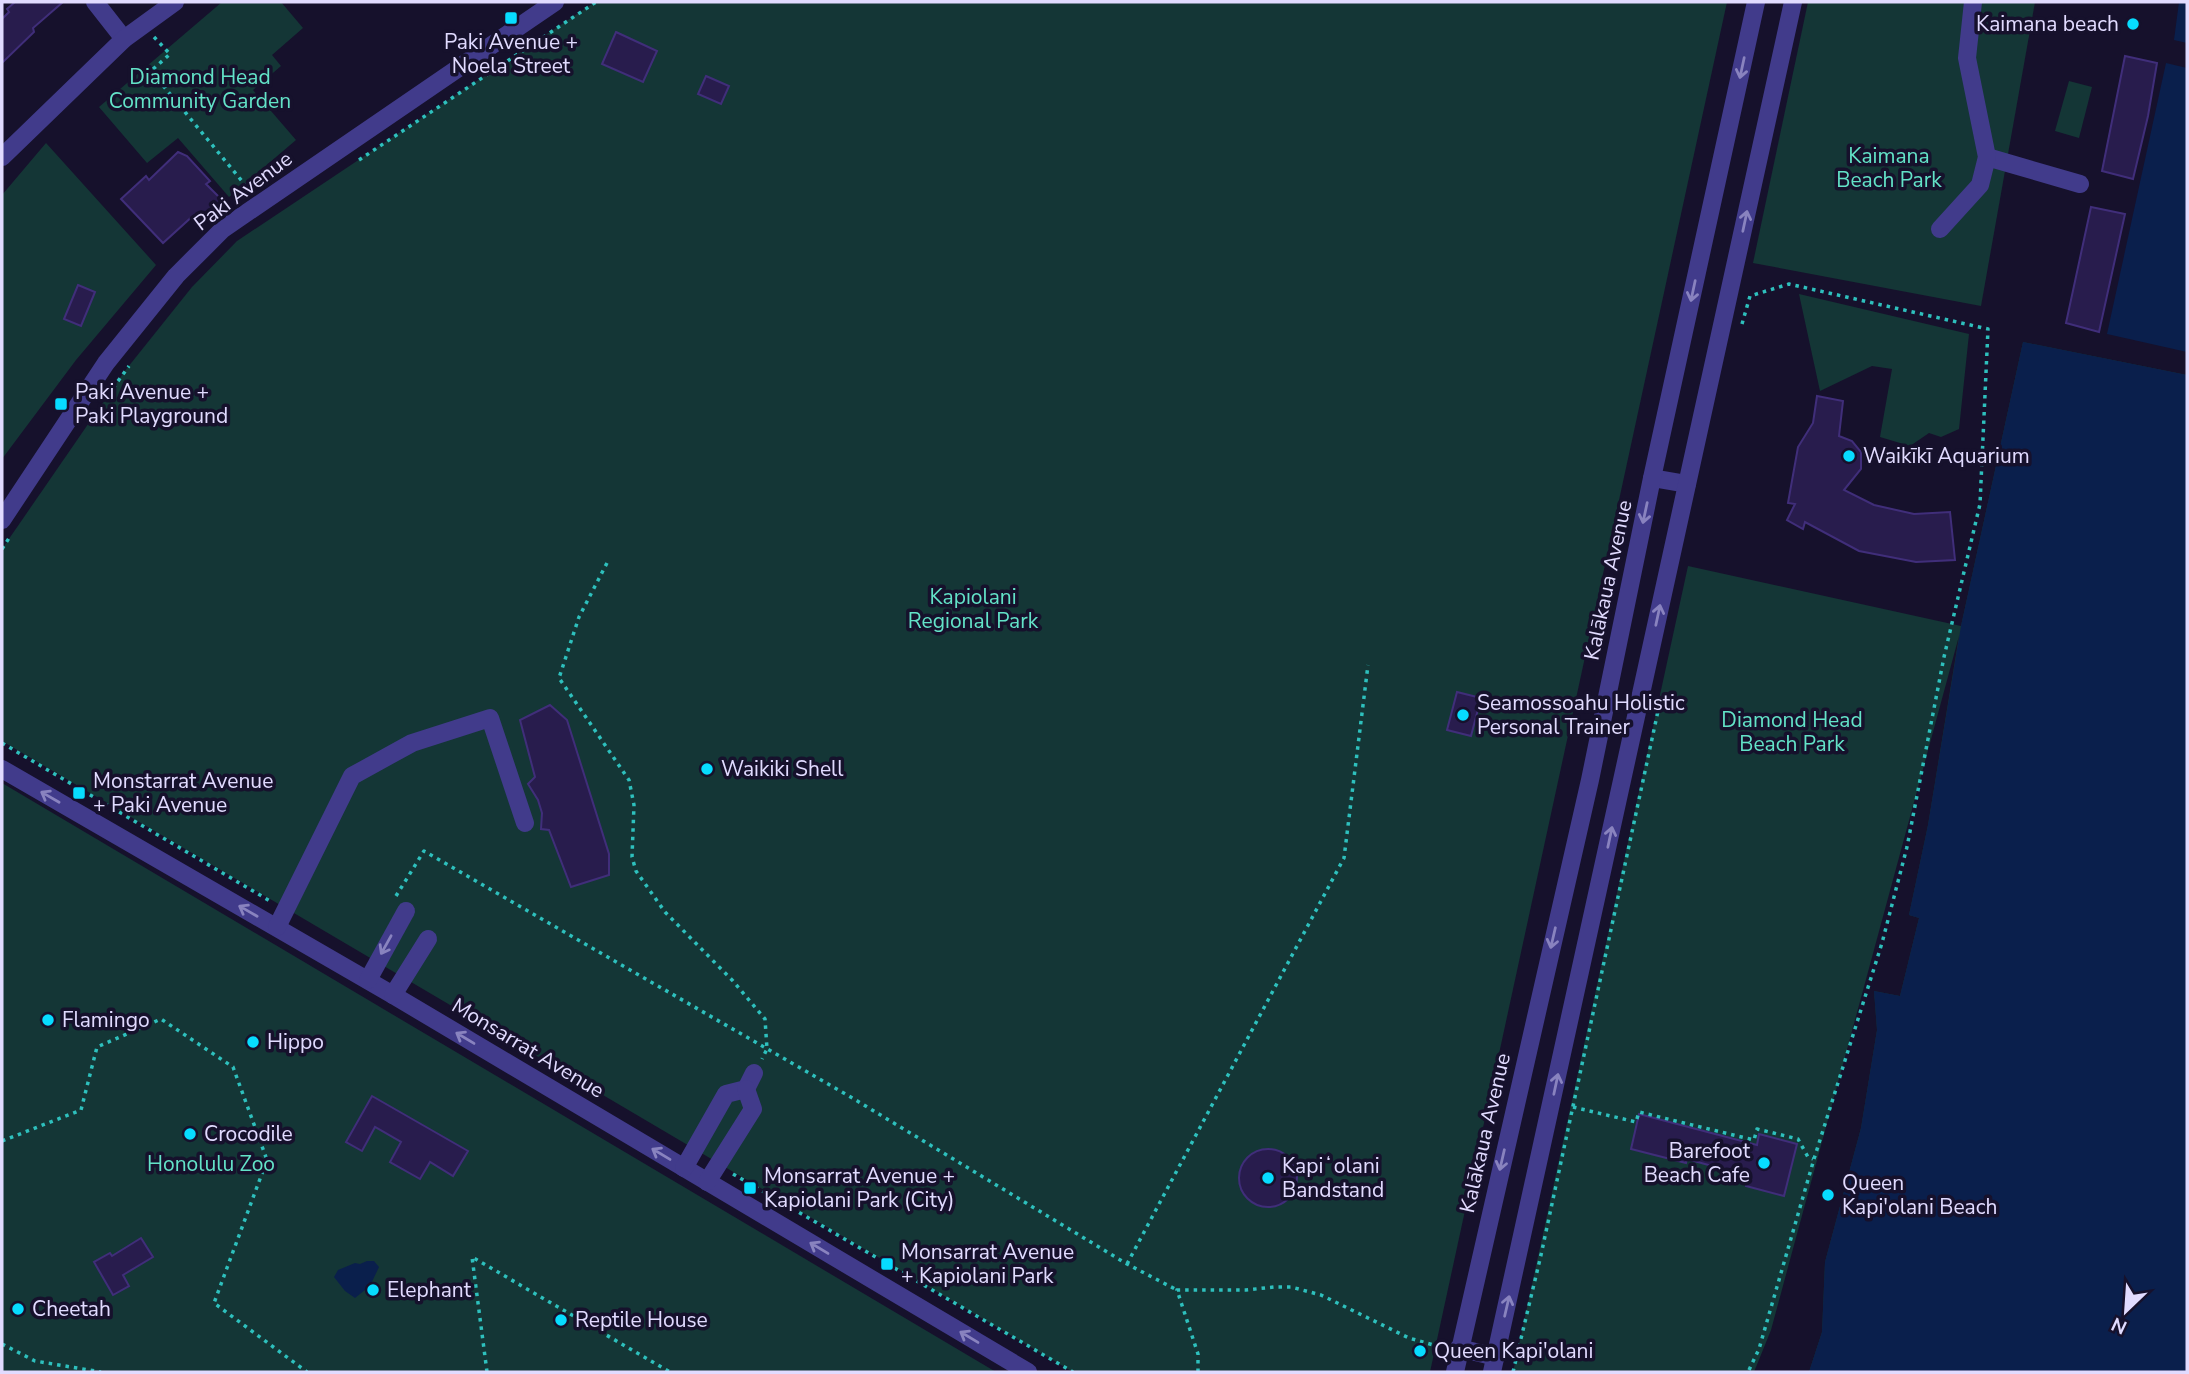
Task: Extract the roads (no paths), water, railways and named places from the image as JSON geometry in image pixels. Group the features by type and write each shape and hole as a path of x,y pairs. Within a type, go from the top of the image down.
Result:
{"street":[{"path":"95,2 124,39"},
{"path":"2,157 124,39 175,2"},
{"name":"Paki Avenue","path":"9,523 106,363 168,286 223,229 555,2"},
{"name":"Kalākaua Avenue","path":"1455,1372 1590,780 1652,478 1756,2"},
{"path":"1459,1349 1494,1364 1793,2"},
{"path":"1940,229 1980,185 1987,157 1967,58 1973,2"},
{"path":"1987,157 2080,184"},
{"path":"1652,478 1687,484"},
{"path":"276,928 352,776 412,743 490,718 525,823"},
{"name":"Monsarrat Avenue","path":"2,769 368,980 1028,1372"},
{"path":"1568,871 1600,879"},
{"path":"368,980 400,904"},
{"path":"393,995 428,939"},
{"path":"707,1181 753,1109 746,1089 754,1073"},
{"path":"684,1168 726,1094 746,1089"}],"water":[{"path":"2179,2 2187,2 2187,43 2174,40"},
{"path":"2166,63 2187,68 2187,352 2107,334"},
{"path":"2023,342 2187,375 2187,1372 1809,1372 1822,1332 1825,1262 1861,1128 1877,1030 1874,991 1900,996 1919,918 1909,915 1928,825 1961,626"},
{"path":"374,1261 379,1267 370,1286 355,1298 345,1291 334,1277 338,1270"}],"place":[{"name":"Paki Avenue + Noela Street","path":"511,18"},
{"name":"Kaimana beach","path":"2133,24"},
{"name":"Paki Avenue + Paki Playground","path":"61,404"},
{"name":"Waikīkī Aquarium","path":"1849,456"},
{"name":"Seamossoahu Holistic Personal Trainer","path":"1463,715"},
{"name":"Waikiki Shell","path":"707,769"},
{"name":"Monstarrat Avenue + Paki Avenue","path":"79,793"},
{"name":"Flamingo","path":"48,1020"},
{"name":"Hippo","path":"253,1042"},
{"name":"Crocodile","path":"190,1134"},
{"name":"Barefoot Beach Cafe","path":"1764,1163"},
{"name":"Kapiʻolani Bandstand","path":"1268,1178"},
{"name":"Monsarrat Avenue + Kapiolani Park (City)","path":"750,1188"},
{"name":"Queen Kapi'olani Beach","path":"1828,1195"},
{"name":"Monsarrat Avenue + Kapiolani Park","path":"887,1264"},
{"name":"Elephant","path":"373,1290"},
{"name":"Cheetah","path":"18,1309"},
{"name":"Reptile House","path":"561,1320"},
{"name":"Queen Kapi'olani","path":"1420,1351"}],"park label":[{"name":"Diamond Head Community Garden","path":"200,89"},
{"name":"Kaimana Beach Park","path":"1889,168"},
{"name":"Kapiolani Regional Park","path":"973,609"},
{"name":"Diamond Head Beach Park","path":"1792,732"},
{"name":"Honolulu Zoo","path":"211,1164"}]}
